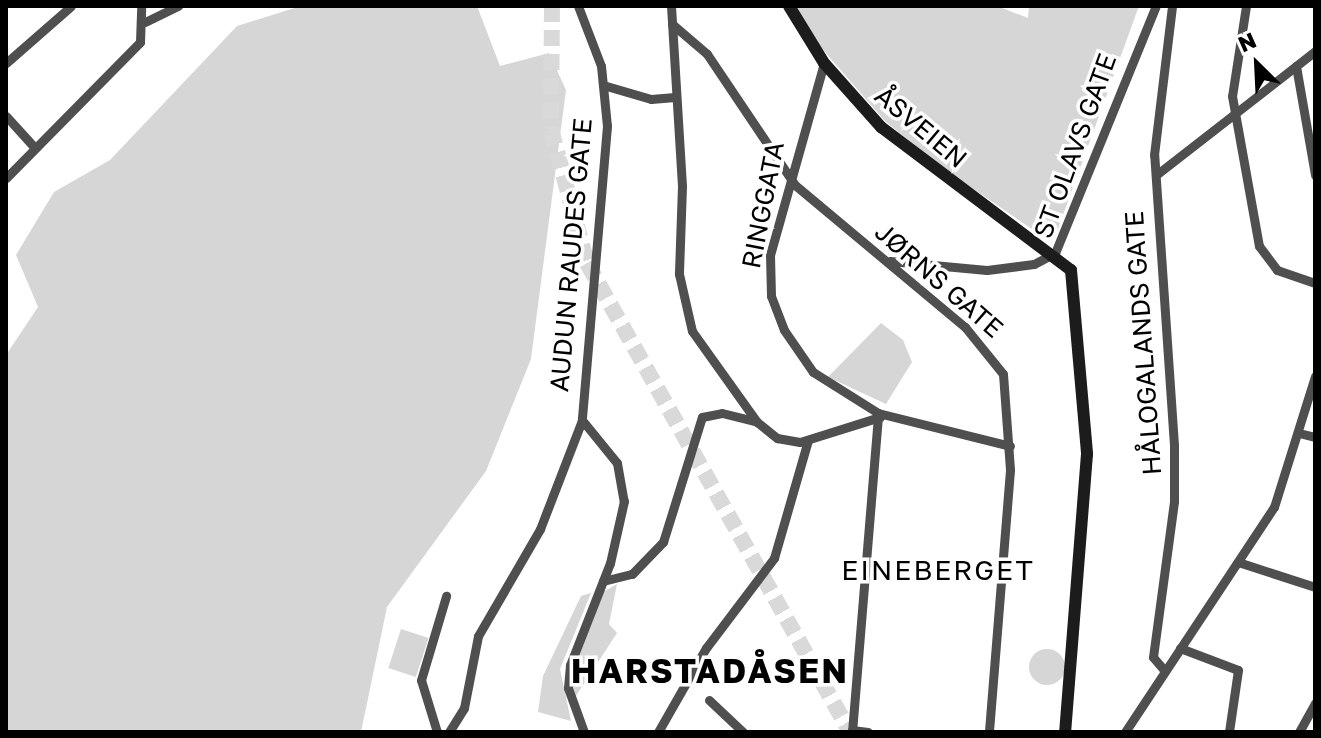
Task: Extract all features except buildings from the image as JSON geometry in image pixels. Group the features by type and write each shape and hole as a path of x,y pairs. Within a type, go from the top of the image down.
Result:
{"street":[{"path":"6,63 71,6"},
{"path":"6,178 140,42 145,22 141,6"},
{"path":"145,22 178,6"},
{"name":"AUDUN RAUDES GATE","path":"449,732 464,708 478,636 540,529 582,420 606,137 603,85 578,6"},
{"path":"671,6 672,97 682,186 680,288 700,345 757,422 777,438 808,440 879,415 852,731 868,732"},
{"name":"ÅSVEIEN","path":"789,6 824,63 899,142 1055,253"},
{"name":"ST OLAVS GATE","path":"1065,732 1086,429 1073,277 1055,253 1156,6"},
{"name":"HÅLOGALANDS GATE","path":"1165,671 1153,657 1174,501 1174,445 1156,175 1172,6"},
{"path":"1246,6 1231,80 1259,246 1271,264 1315,283"},
{"name":"JØRNS GATE","path":"672,24 707,54 787,177 890,261 997,361 1008,388 1010,446 989,732"},
{"path":"1156,175 1315,51"},
{"name":"RINGGATA","path":"824,63 787,177 768,272 776,313 813,372 879,415 1010,446"},
{"path":"1296,66 1315,175"},
{"name":"AUDUN RAUDES GATE","path":"603,85 651,99 672,97"},
{"path":"6,116 35,148"},
{"path":"890,261 987,270 1034,264 1055,253"},
{"path":"1125,732 1280,495 1315,376"},
{"path":"603,581 632,574 663,542 702,417 722,413 757,422"},
{"path":"582,420 610,452 623,487 620,527 568,676 584,732"},
{"path":"1299,433 1315,437"},
{"path":"658,732 778,549 808,440"},
{"path":"1238,562 1315,587"},
{"path":"437,732 421,680 446,596"},
{"path":"1180,648 1238,670 1229,732"},
{"path":"709,700 743,732"},
{"path":"1299,732 1314,703"}],"shaded area":[{"path":"301,6 477,6 500,66 549,53 566,90 531,359 486,471 387,607 361,732 6,732 6,355 38,307 16,255 54,192 110,160 237,26"},
{"path":"796,6 997,6 1028,18 1029,6 1139,6 1055,237 1042,236 946,170 885,121 817,43"},
{"path":"881,323 903,340 912,362 886,404 828,377"},
{"path":"617,584 609,624 617,633 574,699 572,671 603,592"},
{"path":"591,593 560,669 571,721 538,712 543,676 581,596"},
{"path":"401,629 429,638 416,677 388,668"},
{"path":"1047,649 1059,655 1065,667 1059,679 1047,685 1035,679 1029,667 1035,655"}],"tunnel":[{"path":"552,6 551,129 587,263 850,732"}],"district":[{"name":"EINEBERGET","path":"938,570"},
{"name":"HARSTADÅSEN","path":"710,671"}]}
